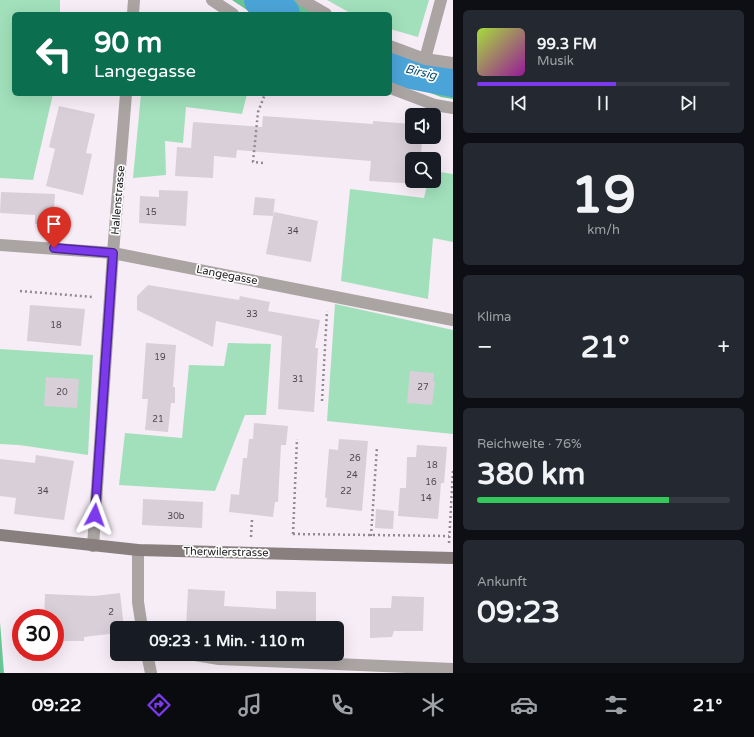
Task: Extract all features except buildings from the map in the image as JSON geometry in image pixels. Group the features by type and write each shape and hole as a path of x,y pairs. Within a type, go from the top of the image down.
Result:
{"main road":[{"name":"Therwilerstrasse","path":"0,535 138,550 453,558"}],"street":[{"path":"133,12 134,0"},
{"path":"212,0 230,12"},
{"path":"302,0 323,12"},
{"path":"425,59 441,0"},
{"path":"392,47 425,59 453,63"},
{"path":"392,89 435,105 453,108"},
{"name":"Hallenstrasse","path":"93,546 113,253 126,96"},
{"name":"Langegasse","path":"0,244 113,253 453,320"},
{"path":"138,550 138,602 141,621"},
{"path":"148,661 151,673"},
{"path":"266,661 453,669"}],"path":[{"path":"263,163 253,162 258,112 264,96"},
{"path":"20,291 110,299"},
{"path":"322,401 328,295"},
{"path":"292,554 297,439"},
{"path":"370,556 377,447"},
{"path":"450,525 453,470"},
{"path":"293,534 449,536"}],"green space":[{"path":"0,0 60,0 60,12 12,12 12,96 53,96 33,180 0,178"},
{"path":"232,0 297,0 317,12 250,12"},
{"path":"327,0 429,0 418,37 392,30 392,12 348,12"},
{"path":"392,48 453,65 453,99 441,97 392,79"},
{"path":"141,96 246,96 242,114 186,107 183,143 165,141 166,175 133,178"},
{"path":"441,172 453,174 453,242 433,238 428,299 341,281 350,189 424,198 426,188 441,188"},
{"path":"335,304 453,330 453,434 327,421"},
{"path":"228,343 271,344 266,415 245,415 215,491 119,485 125,433 182,438 189,365 224,366"},
{"path":"0,349 93,355 88,455 19,445 0,444"},
{"path":"0,622 4,673 0,673"}],"waterway":[{"name":"Birsig","path":"262,0 279,12"},
{"name":"Birsig","path":"392,65 411,71 453,79"}],"route":[{"path":"54,248 113,253 95,515"}]}
